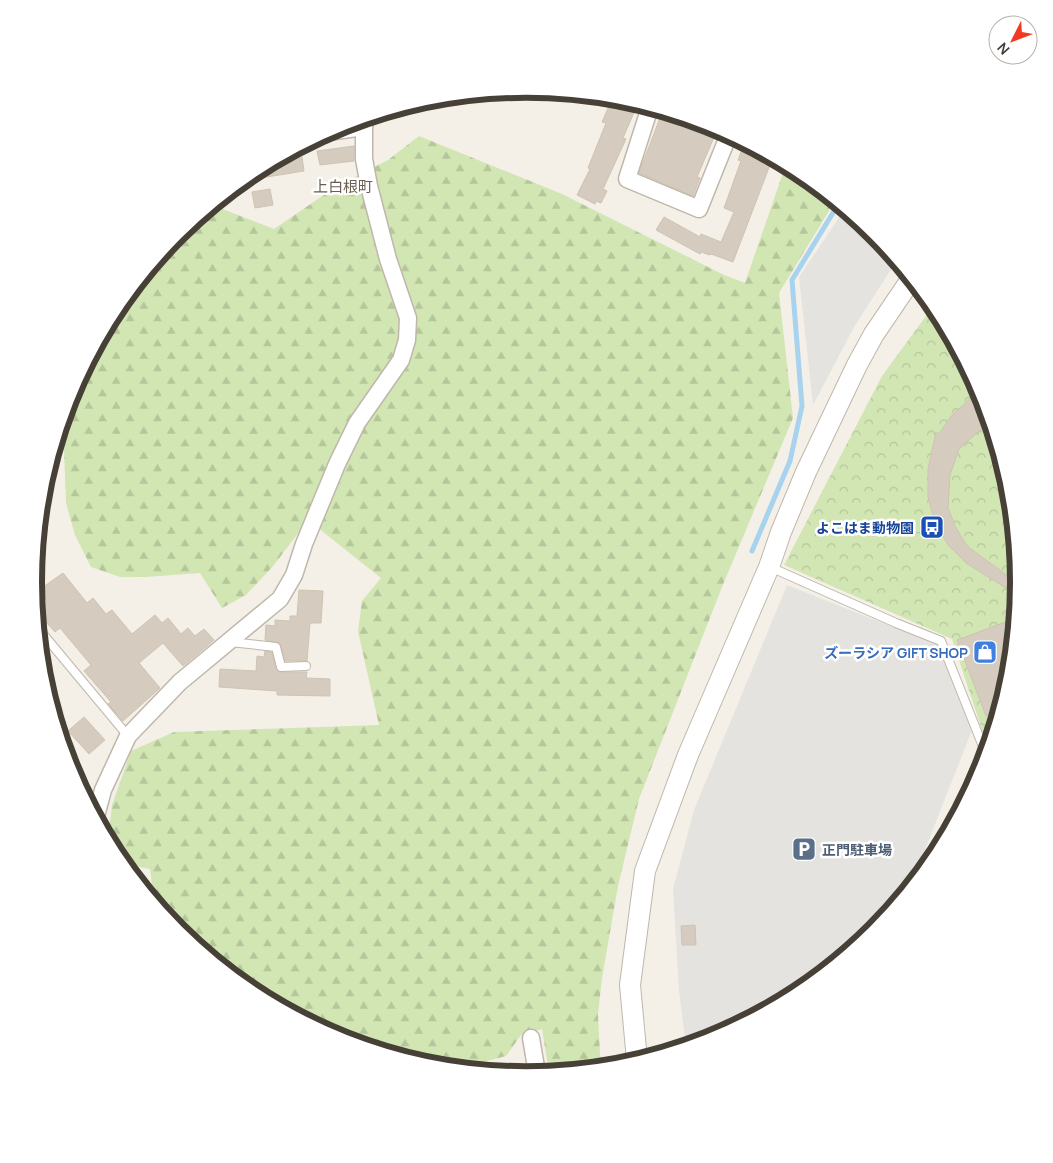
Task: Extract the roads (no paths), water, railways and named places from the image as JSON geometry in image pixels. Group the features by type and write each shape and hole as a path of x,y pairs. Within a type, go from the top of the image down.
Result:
{"street":[{"path":"648,113 627,179 699,209 726,140"},
{"path":"98,807 103,790 128,736 180,682 280,599 294,575 304,544 357,423 401,360 407,340 408,318 388,259 369,186 364,159 365,125"},
{"path":"636,1053 630,985 645,871 688,755 769,567 781,532 806,472 852,373 874,334 908,284"},
{"path":"531,1038 535,1065"}],"lane":[{"path":"769,567 941,641 982,745"},
{"path":"46,638 128,736"},
{"path":"230,642 276,647 281,667 306,666"}],"waterway":[{"path":"752,551 790,461 802,406 792,280 835,209"}],"place":[{"name":"よこはま動物園","path":"932,527"},
{"name":"ズーラシア GIFT SHOP","path":"985,652"},
{"name":"正門駐車場","path":"804,849"}],"district":[{"name":"上白根町","path":"343,186"}]}
